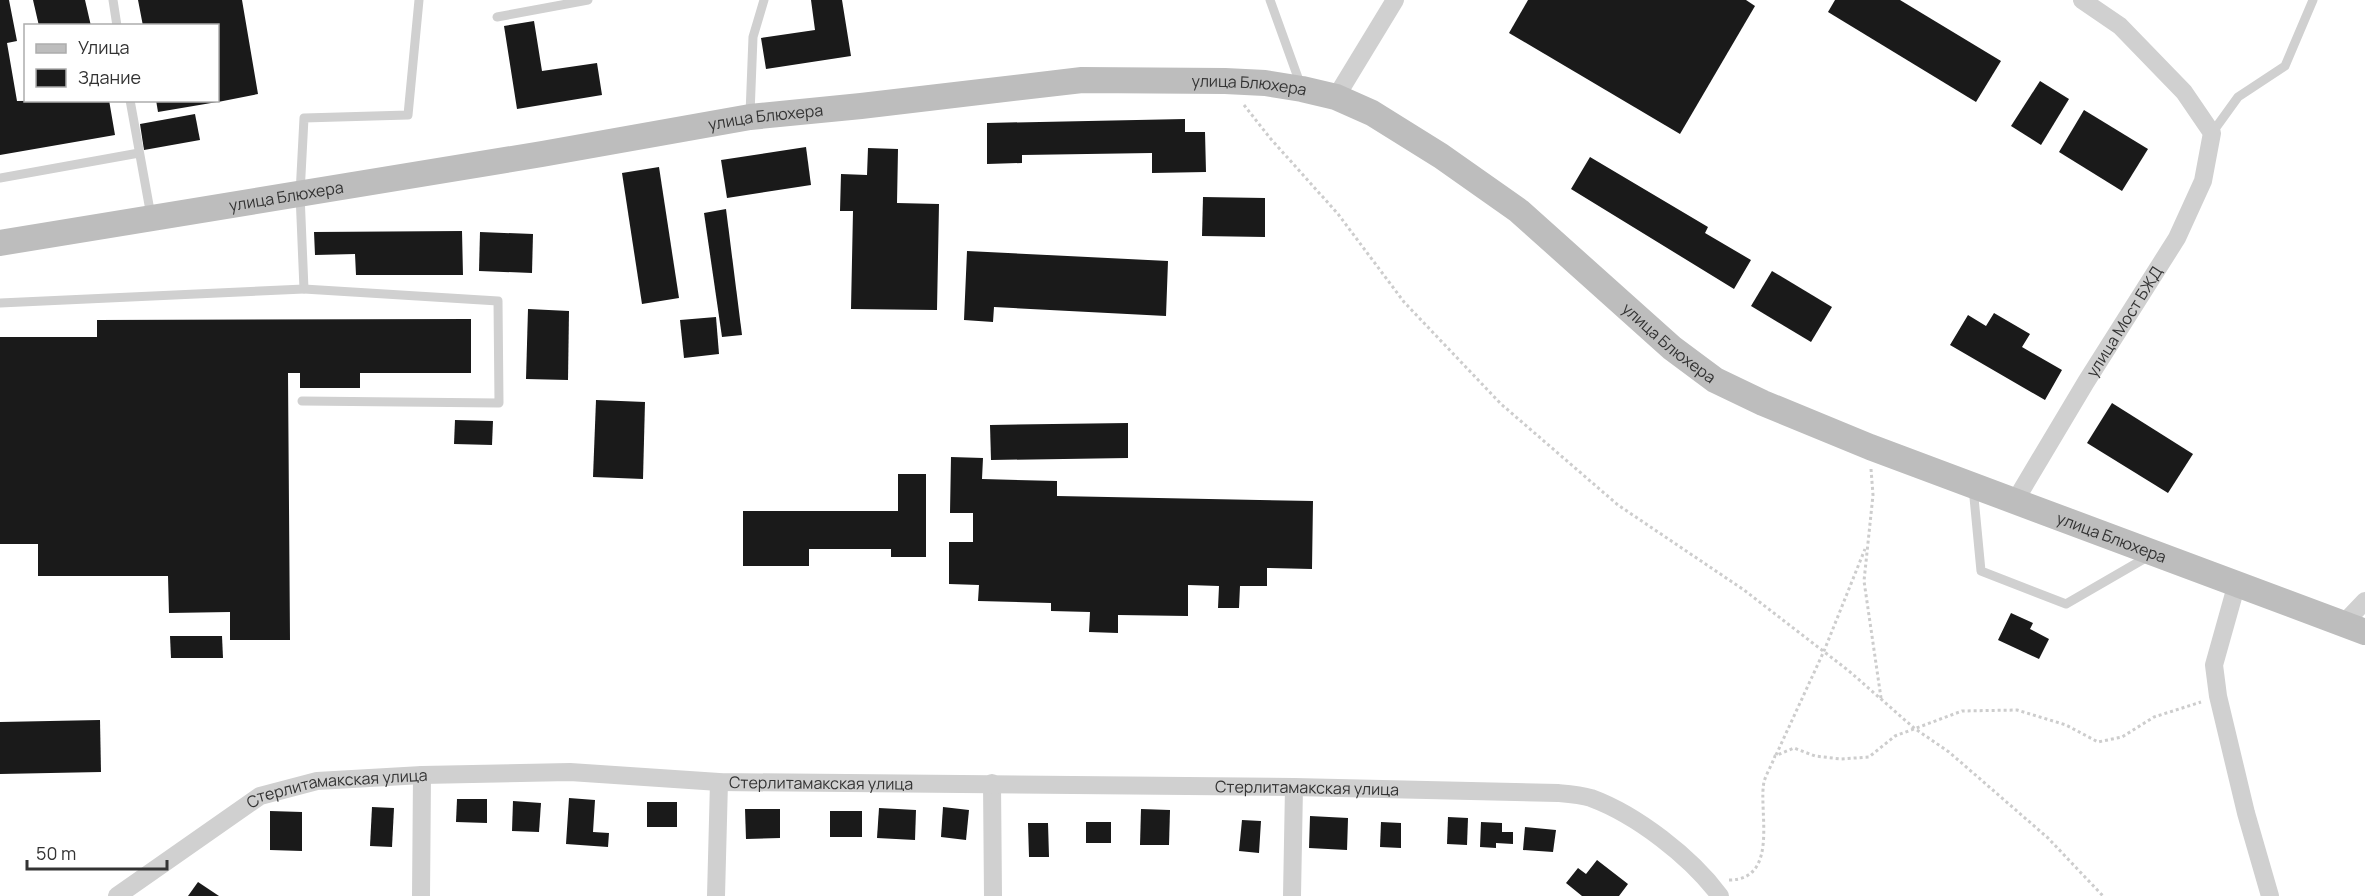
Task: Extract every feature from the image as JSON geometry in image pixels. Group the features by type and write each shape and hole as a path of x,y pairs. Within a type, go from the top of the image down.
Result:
{"main road":[{"name":"улица Блюхера","path":"0,243 750,117 1082,80 1225,81 1302,88 1335,97 1372,113 1441,156 1519,211 1672,348 1715,380 1762,403 1870,447 2354,627"}],"street":[{"path":"1335,97 1395,0"},
{"path":"2082,0 2120,26 2184,92 2212,133"},
{"name":"улица Мост БЖД","path":"2015,501 2086,382 2177,238 2203,181 2212,133"},
{"path":"2237,583 2214,665 2218,696 2246,813 2270,896"},
{"path":"2354,627 2365,601"},
{"name":"Стерлитамакская улица","path":"117,896 260,796 317,781 422,775 570,772 718,782 992,783 1558,793 1589,798 1640,822 1706,878 1720,896"},
{"path":"421,896 422,775"},
{"path":"716,896 718,782"},
{"path":"992,783 993,896"},
{"path":"1292,896 1294,787"}],"lane":[{"path":"113,0 117,24"},
{"path":"304,289 300,194 303,118 408,115 419,0"},
{"path":"497,17 588,0"},
{"path":"750,117 753,37 764,0"},
{"path":"1270,0 1302,88"},
{"name":"улица Мост БЖД","path":"2212,133 2238,97 2285,66 2313,0"},
{"path":"130,102 152,218"},
{"path":"0,178 139,153"},
{"path":"0,303 304,289 498,300 499,404 302,401"},
{"path":"1973,485 1981,571 2066,604 2156,552"}],"path":[{"path":"1225,81 1270,138 1338,214 1404,302 1501,404 1618,505 1744,590 1824,651 1914,728 1948,752 2048,838 2103,896"},
{"path":"1870,447 1873,495 1864,581 1881,698"},
{"path":"1706,878 1732,880 1746,877 1759,862 1766,828 1764,783 1824,651 1868,543"},
{"path":"1775,756 1794,748 1815,756 1841,759 1869,757 1895,736 1962,711 2017,710 2066,725 2098,742 2122,737 2154,717 2218,696"}],"building":[{"path":"0,0 9,0 17,41 7,43 17,101 109,102 115,135 0,155"},
{"path":"33,0 85,0 91,24 39,24"},
{"path":"138,0 242,0 258,94 219,102 219,24 143,24"},
{"path":"811,0 842,0 851,56 766,69 761,38 815,30"},
{"path":"1528,0 1746,0 1755,6 1680,134 1509,33"},
{"path":"1835,0 1900,0 2001,61 1976,102 1828,12"},
{"path":"534,21 542,71 597,63 602,95 517,109 504,26"},
{"path":"2040,81 2069,99 2041,145 2011,126"},
{"path":"156,102 217,102 158,112"},
{"path":"2084,110 2148,149 2122,191 2059,152"},
{"path":"195,114 200,140 144,150 140,124"},
{"path":"1185,119 1185,132 1205,132 1206,172 1152,173 1152,153 1022,155 1022,163 987,164 987,123"},
{"path":"806,147 811,185 727,198 721,160"},
{"path":"868,148 898,149 897,203 939,204 937,310 851,309 853,211 840,211 841,174 867,175"},
{"path":"1590,157 1708,227 1705,233 1751,260 1734,289 1571,189"},
{"path":"659,167 679,298 642,304 622,173"},
{"path":"1203,197 1265,198 1265,237 1202,236"},
{"path":"726,209 742,335 722,337 704,213"},
{"path":"462,231 463,275 356,275 355,254 315,255 314,232"},
{"path":"480,232 533,234 532,273 479,271"},
{"path":"967,251 1168,261 1166,316 994,307 993,322 964,320"},
{"path":"1772,271 1832,307 1811,342 1751,306"},
{"path":"528,309 569,311 568,380 526,379"},
{"path":"1994,313 2030,334 2022,347 2062,370 2045,400 1950,345 1968,315 1986,326"},
{"path":"716,317 719,354 684,358 680,320"},
{"path":"471,319 471,373 360,373 360,388 300,388 300,373 288,373 290,640 230,640 230,612 169,613 168,576 38,576 38,544 0,544 0,337 97,337 97,320"},
{"path":"596,400 645,402 643,479 593,477"},
{"path":"2112,403 2193,454 2168,493 2087,443"},
{"path":"455,420 493,421 492,445 454,444"},
{"path":"1128,423 1128,458 991,460 990,425"},
{"path":"951,457 983,458 982,479 1057,481 1057,496 1313,501 1312,569 1267,568 1267,586 1240,586 1239,608 1218,608 1219,586 1188,585 1188,616 1118,615 1118,633 1089,632 1090,612 1051,611 1051,603 978,601 979,585 949,584 949,542 973,542 973,513 950,513"},
{"path":"898,474 926,474 926,557 891,557 891,549 809,549 809,566 743,566 743,511 898,511"},
{"path":"2011,613 2033,623 2030,629 2049,639 2039,659 1998,640"},
{"path":"170,636 222,636 223,658 171,658"},
{"path":"100,720 101,772 0,774 0,722"},
{"path":"569,798 595,800 593,832 609,833 608,847 566,844"},
{"path":"457,799 487,799 487,823 456,822"},
{"path":"513,801 541,803 539,832 512,831"},
{"path":"647,802 677,802 677,827 647,827"},
{"path":"372,807 394,808 392,847 370,846"},
{"path":"943,807 969,810 966,840 941,837"},
{"path":"879,808 916,810 915,840 877,838"},
{"path":"745,809 780,809 780,838 746,839"},
{"path":"1141,809 1170,810 1169,845 1140,845"},
{"path":"270,811 302,812 302,851 270,850"},
{"path":"830,811 862,811 862,837 830,837"},
{"path":"1310,816 1348,818 1347,850 1309,848"},
{"path":"1448,817 1468,818 1467,845 1447,844"},
{"path":"1242,820 1261,821 1259,853 1239,851"},
{"path":"1086,822 1111,822 1111,843 1086,843"},
{"path":"1381,822 1401,823 1401,848 1380,847"},
{"path":"1481,822 1502,823 1502,832 1513,832 1513,844 1496,843 1496,848 1480,847"},
{"path":"1028,823 1048,823 1049,857 1029,857"},
{"path":"1525,827 1556,830 1553,852 1523,850"},
{"path":"1597,860 1628,884 1619,896 1582,896 1566,883 1578,868 1586,874"},
{"path":"198,882 219,896 188,896"}]}
